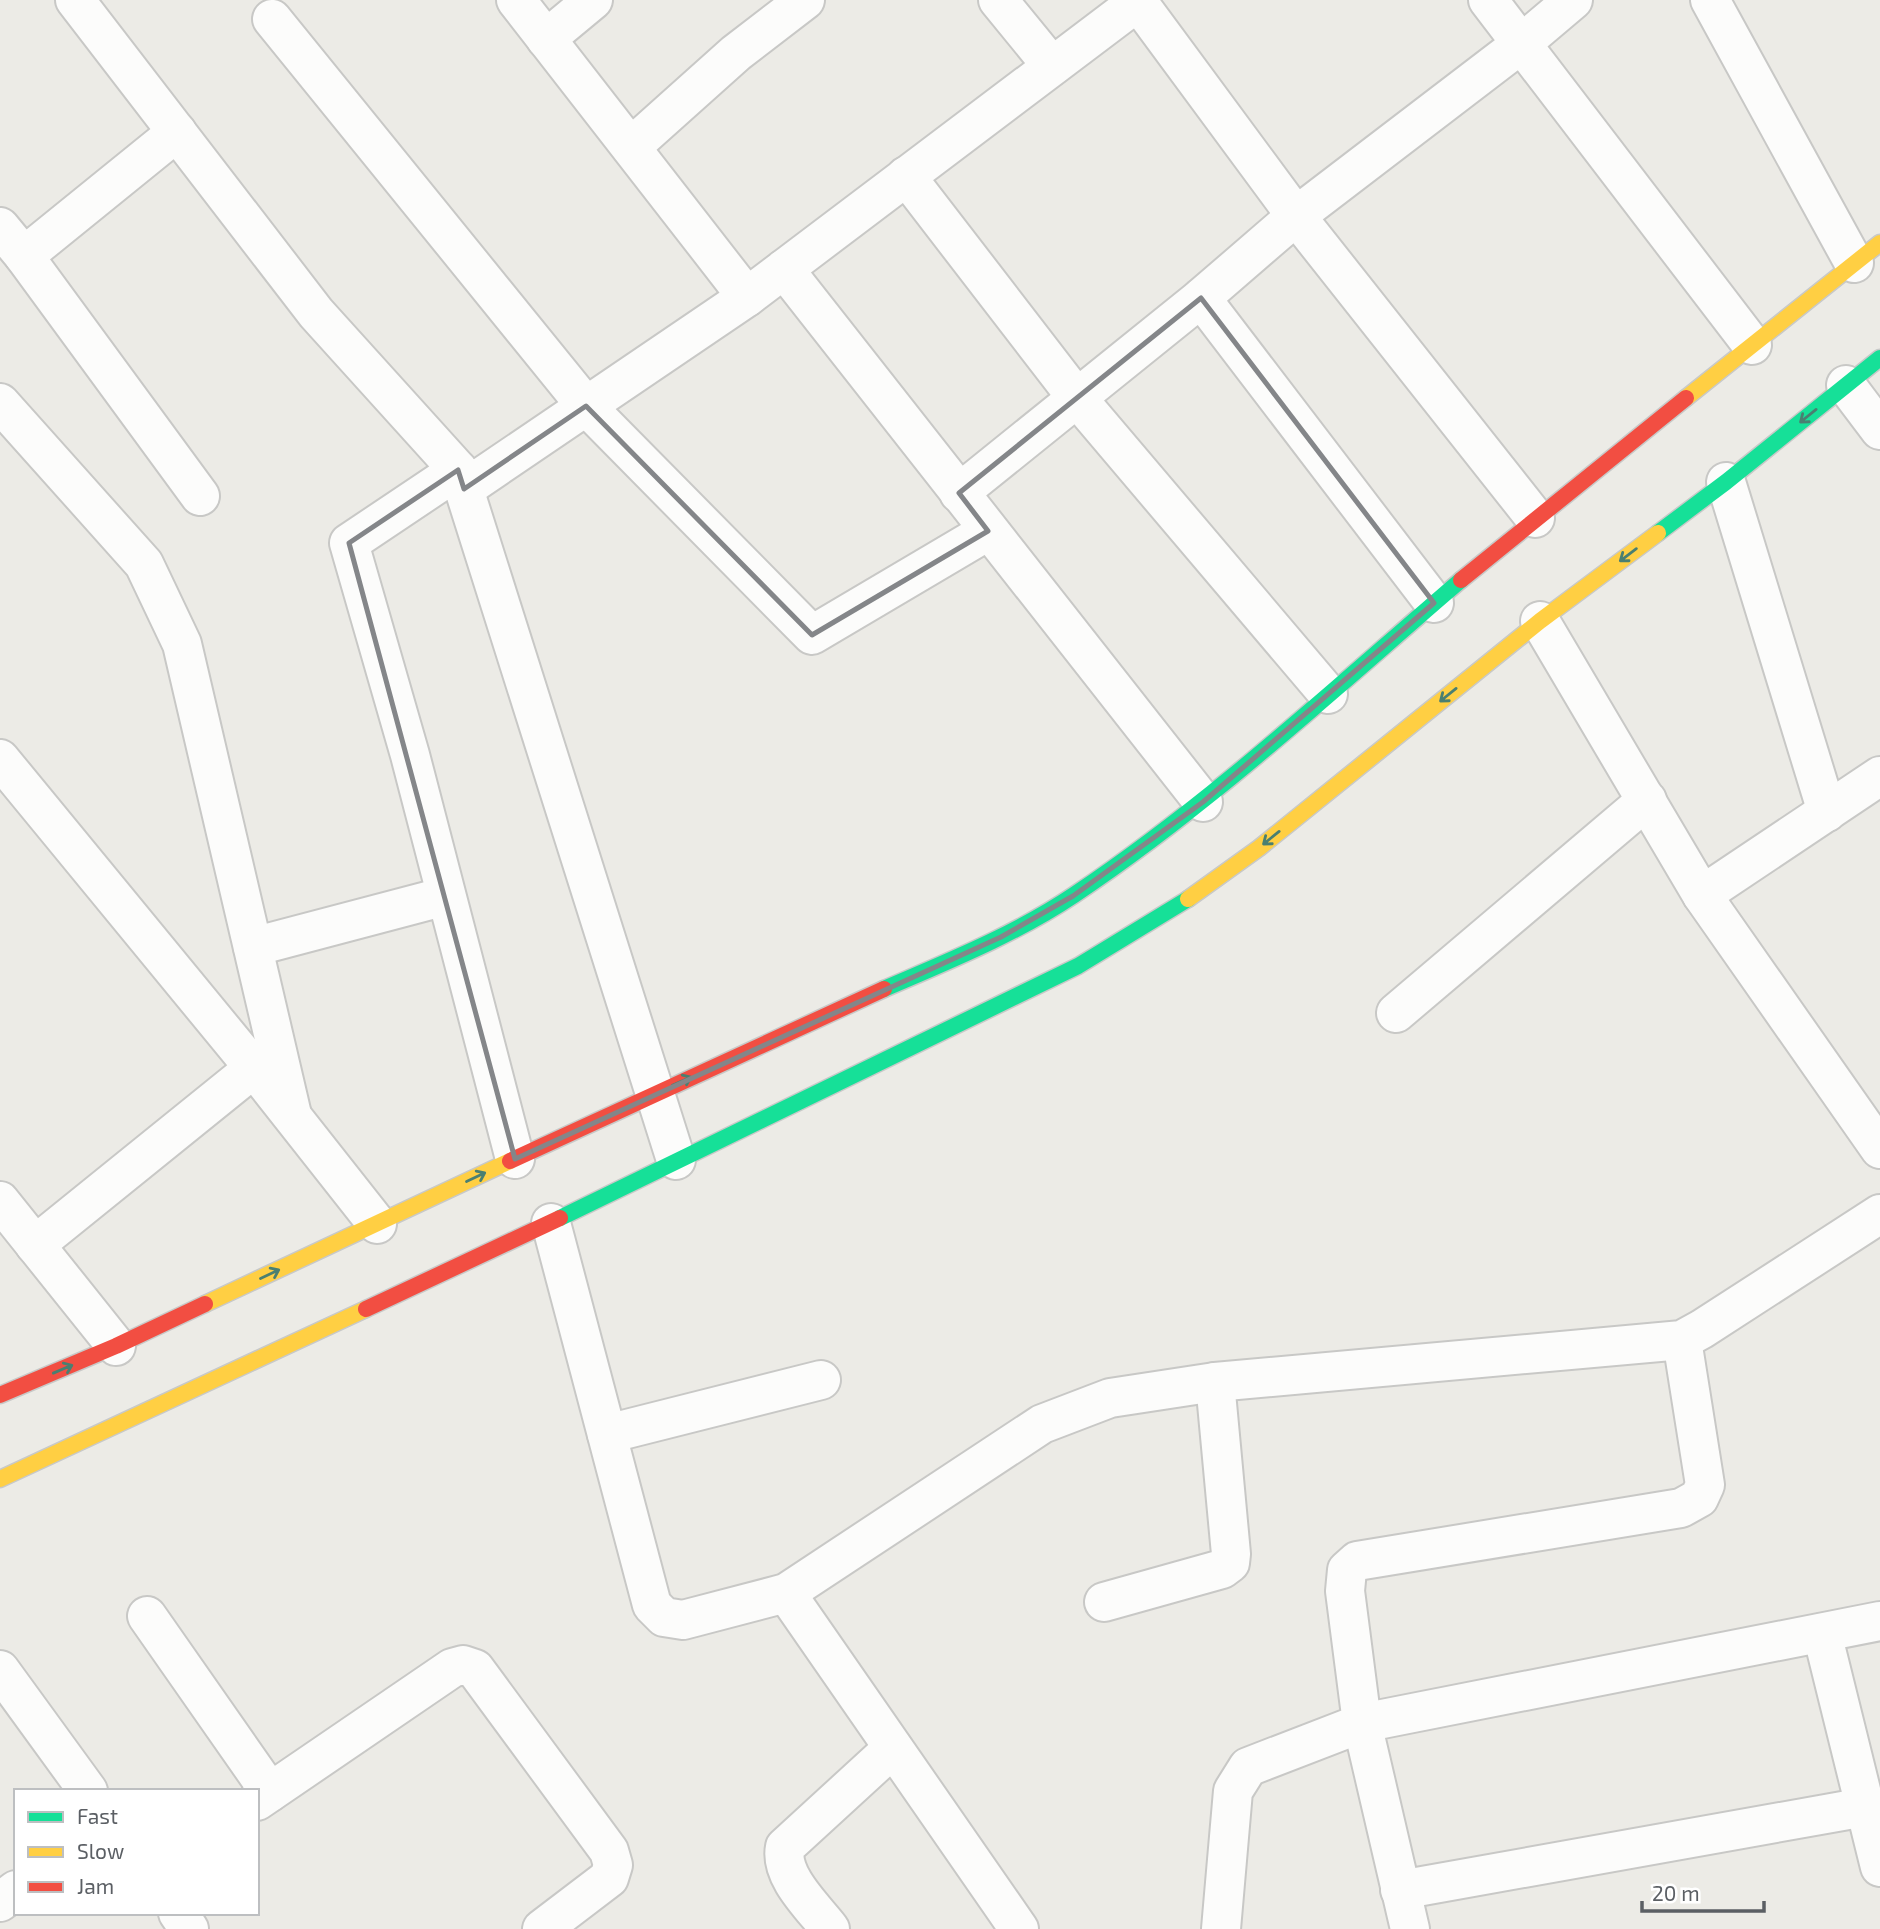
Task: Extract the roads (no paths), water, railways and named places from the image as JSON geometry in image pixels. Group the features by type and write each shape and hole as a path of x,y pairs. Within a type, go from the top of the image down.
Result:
{"street":[{"path":"75,0 316,313 461,480 676,1160"},
{"path":"516,0 747,298"},
{"path":"546,38 593,0"},
{"path":"631,147 736,53 805,0"},
{"path":"998,0 1052,66"},
{"path":"1488,0 1752,345"},
{"path":"959,493 1201,298 1296,216 1521,44 1573,0"},
{"path":"0,1395 116,1346 654,1093 1001,937 1073,896 1203,802 1535,518 1867,253 1710,0"},
{"path":"515,1158 410,755 348,543 586,406 747,298 1139,1 1296,216 1535,518"},
{"path":"272,19 586,406 812,635 988,531"},
{"path":"24,256 177,132"},
{"path":"906,176 1077,398 1328,694"},
{"path":"0,227 200,496"},
{"path":"784,269 1203,802"},
{"path":"1201,298 1434,603"},
{"path":"0,1479 551,1223 1078,966 1154,923 1250,855 1540,621 1726,482 1880,358"},
{"path":"1846,385 1880,430"},
{"path":"0,403 144,564 181,644 292,1115"},
{"path":"1726,482 1827,812"},
{"path":"1540,621 1702,895 1880,1149"},
{"path":"0,759 254,1068 377,1224"},
{"path":"1702,895 1880,776"},
{"path":"1396,1013 1647,800"},
{"path":"253,947 446,896"},
{"path":"35,1245 254,1068"},
{"path":"0,1201 116,1346"},
{"path":"551,1223 652,1605 664,1617 683,1620 786,1593 950,1482 1042,1424 1110,1398 1215,1382 1682,1340 1880,1214"},
{"path":"1410,1929 1362,1723 1345,1591 1347,1570 1357,1561 1681,1508 1699,1498 1705,1485 1682,1340"},
{"path":"607,1434 821,1380"},
{"path":"1104,1602 1222,1569 1230,1563 1215,1382"},
{"path":"786,1593 1019,1929"},
{"path":"147,1616 264,1796 452,1668 463,1665 475,1669 609,1851 613,1865 609,1878 542,1929"},
{"path":"1222,1929 1233,1791 1248,1766 1362,1723 1880,1621"},
{"path":"1822,1633 1880,1867"},
{"path":"0,1670 87,1789"},
{"path":"830,1929 788,1873 783,1857 785,1847 893,1748"},
{"path":"1400,1890 1865,1807"}]}
